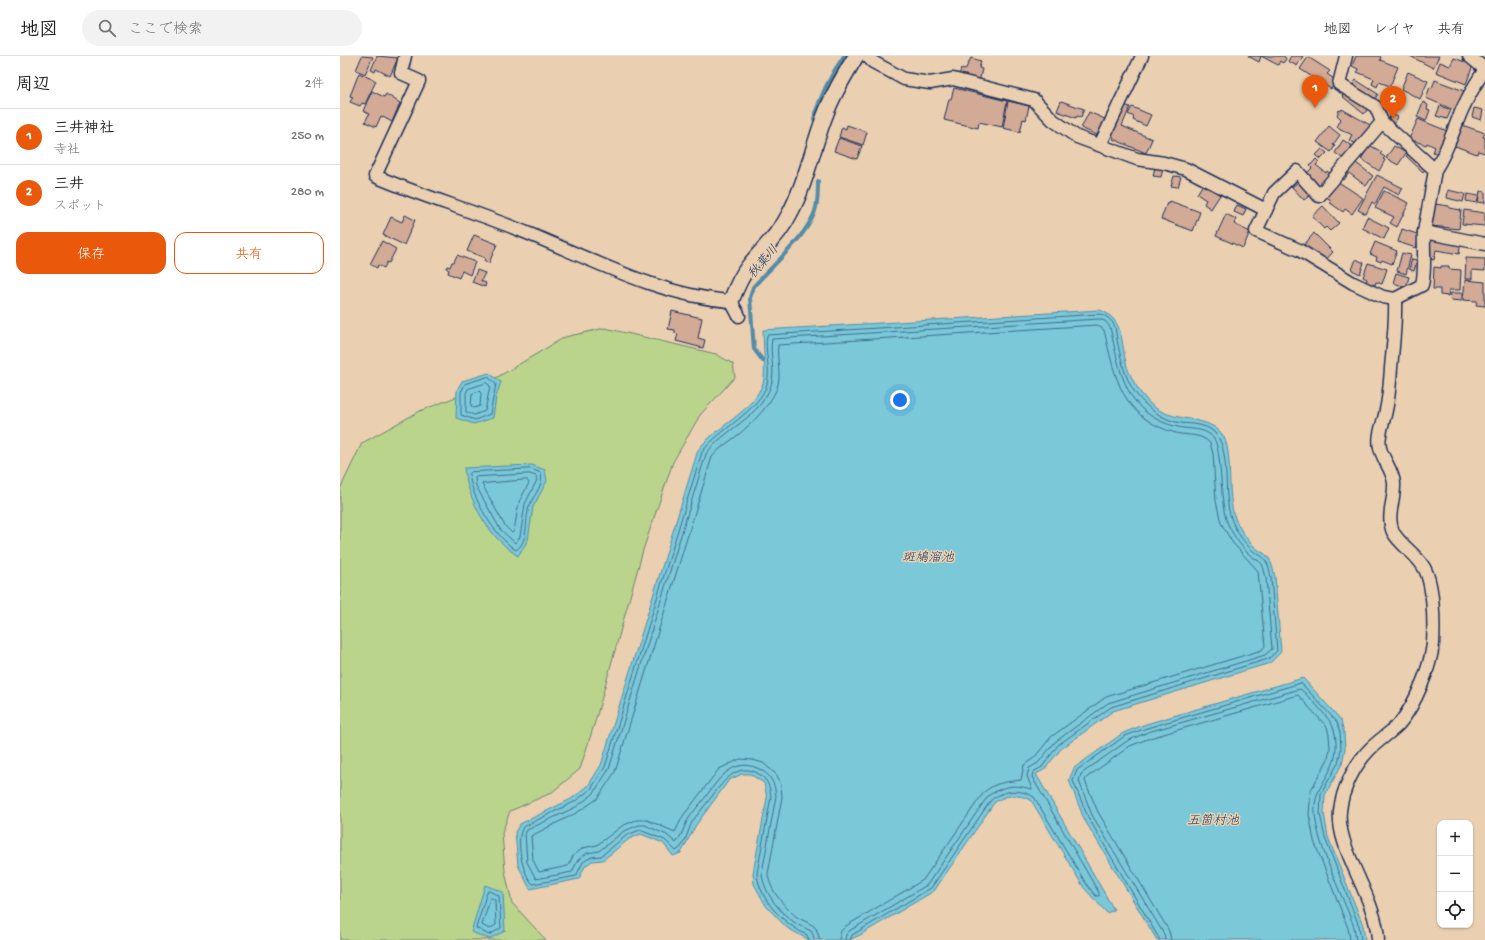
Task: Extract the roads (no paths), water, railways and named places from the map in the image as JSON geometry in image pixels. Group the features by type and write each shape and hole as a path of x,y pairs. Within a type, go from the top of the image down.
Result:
{"street":[{"path":"405,56 401,73 419,81 375,176 403,188 518,229 668,289 708,299 731,301"},
{"path":"739,316 731,301 738,282 749,266 779,232 790,213 801,189 824,118 841,80 856,56"},
{"path":"867,56 873,62 904,79 930,83 954,79 1034,100 1053,120 1076,137 1137,158 1186,169 1266,210"},
{"path":"1100,145 1142,56"},
{"path":"1346,56 1339,84 1376,107 1382,122 1435,170"},
{"path":"1382,122 1318,196 1297,171 1274,193 1256,231 1299,250 1352,283 1382,297 1395,299 1422,285 1425,274 1423,252 1424,232 1435,170 1448,150 1460,114 1473,87 1485,69 1469,56"},
{"path":"1424,232 1485,244"},
{"path":"1378,940 1372,910 1340,827 1340,810 1345,789 1360,760 1370,748 1389,734 1400,722 1417,694 1425,677 1433,644 1432,592 1429,576 1422,565 1393,531 1390,519 1394,481 1380,446 1380,434 1389,392 1396,316 1395,299"}],"water":[{"name":"斑鳩溜池","path":"1100,310 1109,315 1119,328 1129,372 1145,398 1154,407 1164,412 1174,416 1196,420 1215,427 1226,441 1232,509 1235,518 1246,538 1267,556 1275,577 1281,652 1270,663 1113,711 1061,749 1044,770 1036,774 1114,910 1107,913 1084,888 1031,800 1012,796 1003,798 994,803 934,891 849,940 809,940 787,928 766,906 754,884 753,873 767,798 764,783 750,774 742,774 729,780 696,825 681,853 673,856 663,843 641,834 629,839 603,860 592,861 585,866 579,879 530,889 518,865 515,832 520,824 571,799 588,786 601,765 698,450 706,441 751,403 758,394 764,379 763,330"},
{"path":"489,373 501,382 496,397 493,418 474,424 456,418 457,390 462,381"},
{"path":"532,465 545,470 547,481 533,507 528,540 518,556 498,539 482,518 470,494 464,468"},
{"name":"五箇村池","path":"1303,678 1341,720 1345,749 1342,764 1325,795 1324,813 1328,837 1363,925 1365,940 1157,940 1084,819 1069,780 1074,768 1123,733 1146,724"},
{"path":"485,885 503,892 505,931 489,939 471,932"}],"waterway":[{"name":"秋葉川","path":"814,119 826,86 844,56"},
{"name":"秋葉川","path":"763,361 754,349 750,298 753,287 792,246 806,228 813,216 816,206 818,181"}],"place":[{"name":"三井神社","path":"1315,108"},
{"name":"三井","path":"1393,119"}]}
